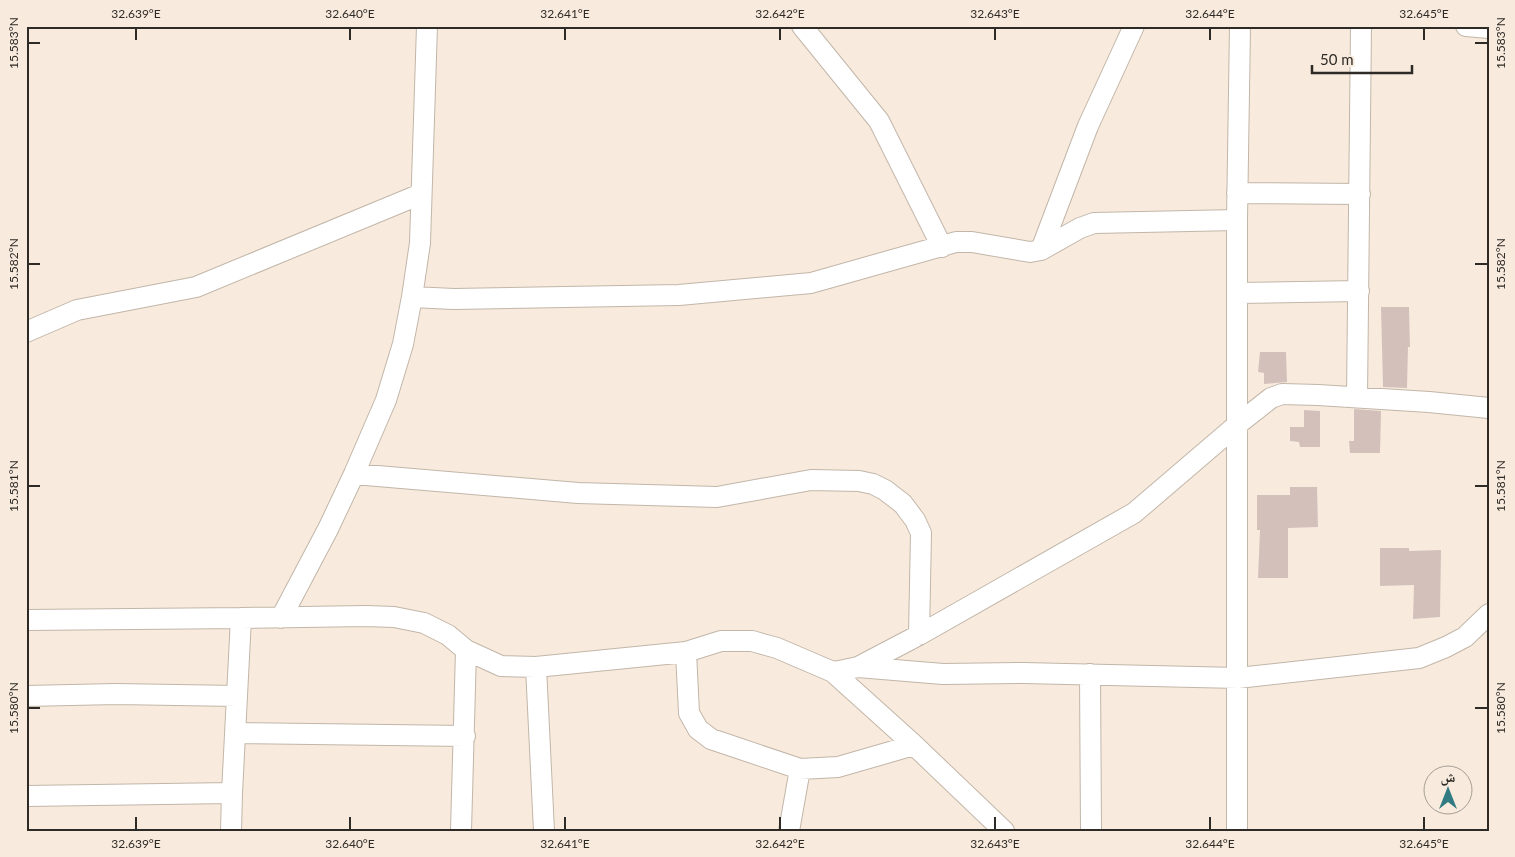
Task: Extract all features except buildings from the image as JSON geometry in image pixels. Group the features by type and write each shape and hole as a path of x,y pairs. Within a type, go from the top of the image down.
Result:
{"street":[{"path":"281,618 328,529 354,474 386,400 404,344 420,243 427,26"},
{"path":"802,26 879,121 942,247"},
{"path":"1041,250 1088,126 1136,26 1121,26"},
{"path":"1238,831 1237,193 1240,26"},
{"path":"1357,397 1362,26"},
{"path":"1466,26 1489,28"},
{"path":"1237,193 1360,194"},
{"path":"26,332 77,310 196,286 421,194"},
{"path":"412,297 454,299 679,295 811,283 956,242 972,242 1030,252 1041,250 1080,228 1094,223 1237,220"},
{"path":"1237,293 1359,291"},
{"path":"858,667 919,635 1134,513 1238,424 1272,398 1282,394 1357,397 1489,408"},
{"path":"354,474 578,493 717,497 810,480 860,481 874,484 903,504 921,532 919,635"},
{"path":"833,672 858,667 943,674 1023,673 1238,678 1419,658 1465,637 1489,614"},
{"path":"26,620 394,617 424,623 448,635 466,650 501,666 536,668 686,652 720,641 752,641 777,648 833,672 914,745 1004,831"},
{"path":"231,831 241,618"},
{"path":"461,831 466,650"},
{"path":"686,652 689,713 698,729 711,739 800,769 838,767 914,745"},
{"path":"536,668 544,831"},
{"path":"1090,674 1091,831"},
{"path":"26,696 116,694 237,696"},
{"path":"235,733 465,736"},
{"path":"789,831 800,769"},
{"path":"26,796 232,793"}]}
